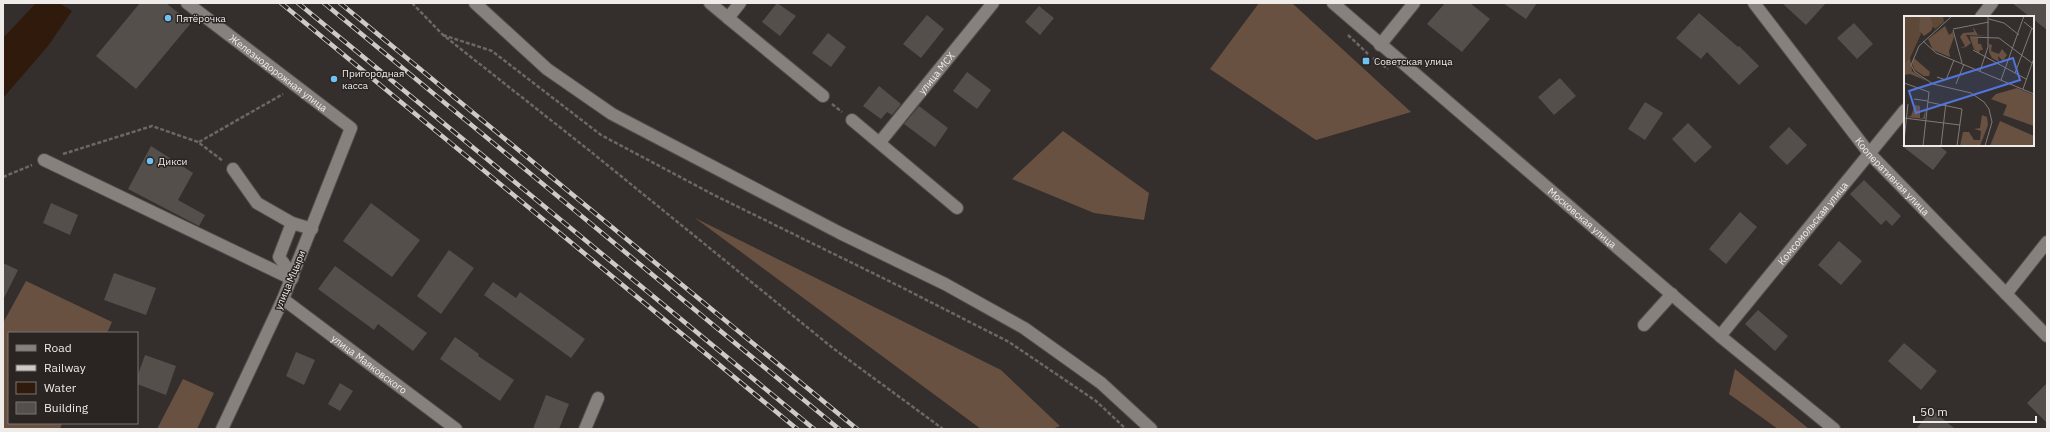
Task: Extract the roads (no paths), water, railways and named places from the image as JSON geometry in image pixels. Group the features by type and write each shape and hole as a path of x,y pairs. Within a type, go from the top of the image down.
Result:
{"street":[{"name":"Железнодорожная улица","path":"187,3 298,86 351,128"},
{"path":"475,3 547,68 612,114 840,233 944,284 1024,328 1101,383 1151,429"},
{"path":"710,3 823,96"},
{"path":"728,18 740,3"},
{"name":"улица МСХ","path":"880,142 994,3"},
{"name":"Московская улица","path":"1333,3 1720,336 1834,429"},
{"path":"1380,45 1414,3"},
{"name":"Кооперативная улица","path":"1754,3 1870,153 2047,336"},
{"path":"1982,16 1992,3"},
{"name":"Комсомольская улица","path":"1720,336 1904,111"},
{"path":"852,120 957,208"},
{"name":"улица Мцыри","path":"222,429 283,299 351,128"},
{"path":"44,160 292,277"},
{"path":"233,169 257,203 292,223 312,229"},
{"path":"292,223 279,257 292,277"},
{"path":"2006,294 2047,242"},
{"path":"1644,324 1672,294"},
{"name":"улица Маяковского","path":"283,299 456,429"},
{"path":"585,429 598,398"}],"water":[{"path":"36,3 59,3 72,11 48,46 3,98 3,38"}],"railway":[{"path":"281,3 797,429"},
{"path":"298,3 814,429"},
{"path":"324,3 839,429"},
{"path":"340,3 857,429"}],"place":[{"name":"Пятёрочка","path":"168,18"},
{"name":"Советская улица","path":"1366,61"},
{"name":"Пригородная касса","path":"334,79"},
{"name":"Дикси","path":"150,161"}]}
